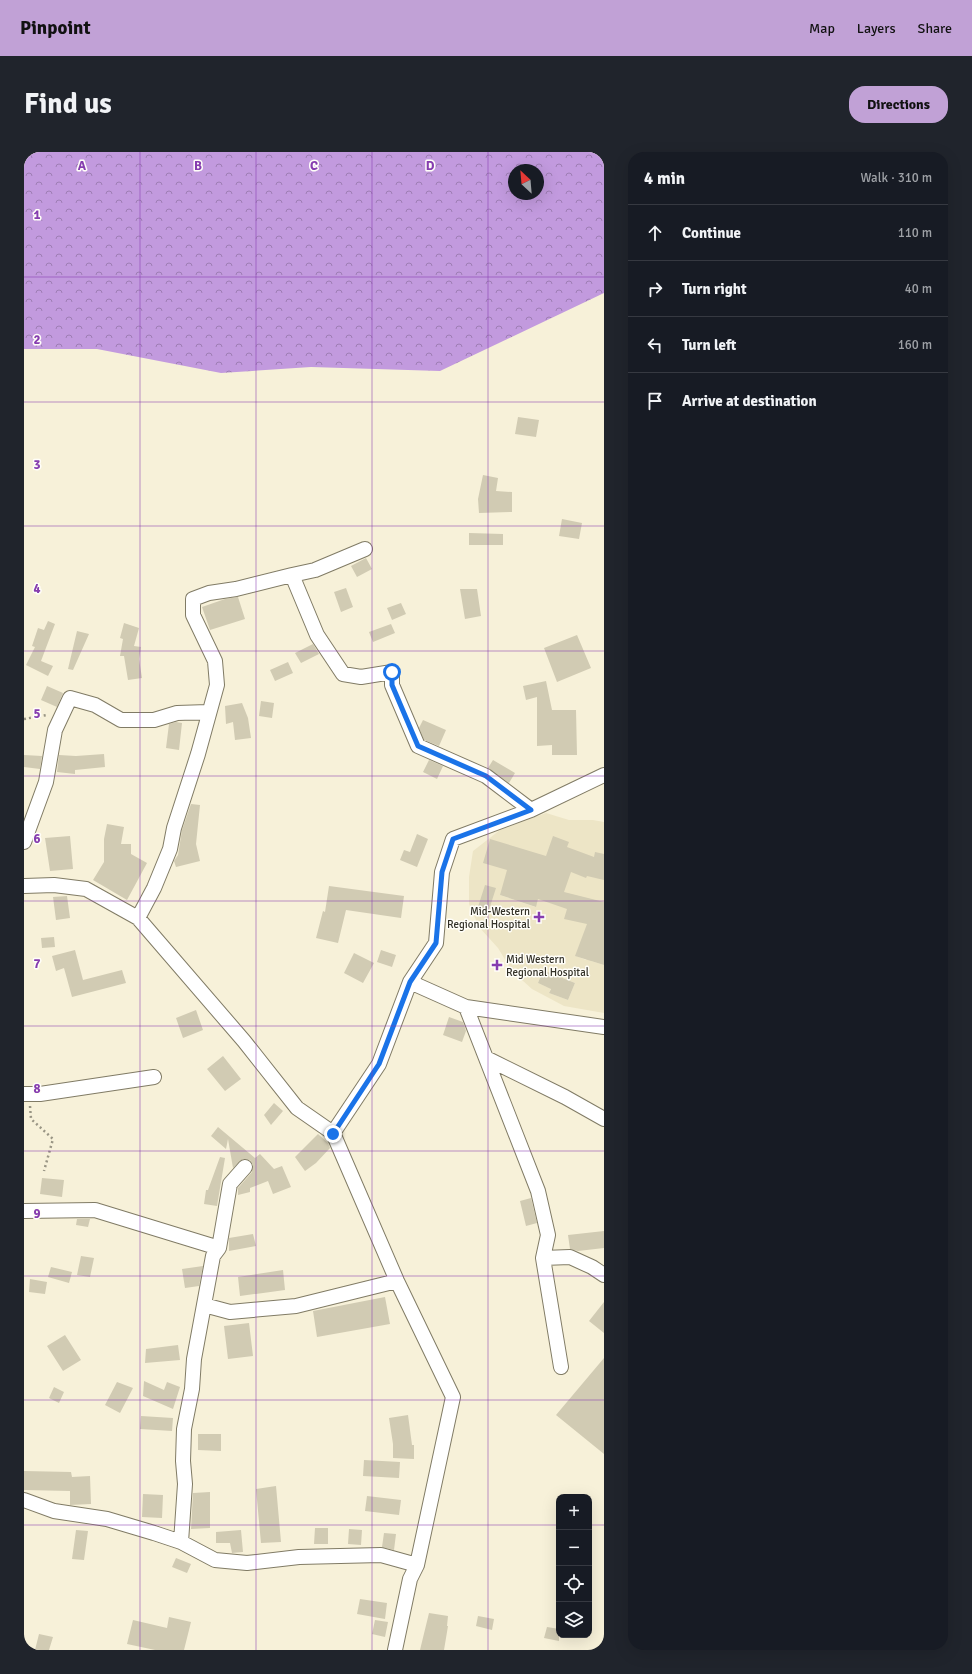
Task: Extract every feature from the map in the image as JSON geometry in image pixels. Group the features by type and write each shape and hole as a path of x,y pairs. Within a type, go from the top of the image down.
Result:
{"street":[{"path":"138,918 154,888 170,850 174,828 198,754 208,712 217,685 215,661 193,615 193,599 209,593 236,589 315,570 365,550"},
{"path":"292,576 317,635 343,674 361,677 392,672 392,685 418,746 486,776 531,810"},
{"path":"24,842 46,782 55,730 70,698 95,705 121,720 154,720 177,712 208,712"},
{"path":"333,1134 379,1064 410,982 436,943 442,872 453,839 531,810 604,775"},
{"path":"24,885 54,885 86,889 138,918 244,1042 297,1108 333,1134 397,1281 453,1397 417,1565 410,1579 395,1650"},
{"path":"410,982 466,1007 604,1027"},
{"path":"466,1007 538,1191 548,1235 543,1258 561,1367"},
{"path":"486,1058 565,1097 604,1119"},
{"path":"27,1094 154,1077"},
{"path":"181,1542 185,1484 183,1461 184,1429 192,1389 194,1359 213,1256 219,1248 230,1184 245,1167"},
{"path":"24,1211 95,1210 219,1248"},
{"path":"543,1258 570,1257 592,1267 604,1275"},
{"path":"204,1305 230,1312 296,1306 397,1281"},
{"path":"24,1500 54,1511 107,1519 181,1542 215,1560 247,1564 299,1558 381,1555 417,1565"}],"path":[{"path":"24,718 63,712"},
{"path":"27,1094 31,1119 53,1139 44,1171"}],"shaded area":[{"name":"Mid-Western Regional Hospital","path":"546,813 569,820 593,820 604,822 604,929 591,961 604,965 604,1013 564,1006 532,989 512,971 498,948 479,927 469,904 469,877 473,851 500,830","holes":["547,876 535,907 500,895","592,942 586,960 576,956","543,970 553,974 547,987 538,983","556,975 575,983 568,1000 549,993"]}],"green space":[{"path":"24,152 604,152 604,293 440,371 311,367 221,373 97,349 24,349"}],"building":[{"path":"518,417 539,420 536,437 515,434"},
{"path":"483,475 498,478 496,491 512,492 512,512 479,513 478,499"},
{"path":"562,519 582,523 579,539 559,536"},
{"path":"469,533 503,534 503,545 469,545"},
{"path":"366,558 372,569 357,577 351,566"},
{"path":"346,588 353,607 341,612 334,592"},
{"path":"460,589 477,589 481,616 465,619"},
{"path":"238,597 245,619 210,630 202,607 225,599"},
{"path":"401,603 406,614 392,620 387,608"},
{"path":"48,621 55,624 41,661 53,666 48,676 26,665 35,647 32,646 38,628 44,630"},
{"path":"124,623 139,628 134,646 141,647 139,659 142,678 128,680 124,656 120,656 123,639 120,638"},
{"path":"391,624 395,633 373,642 369,632"},
{"path":"77,631 89,634 73,670 68,669"},
{"path":"577,635 591,668 557,682 544,648"},
{"path":"313,644 319,654 301,663 295,653"},
{"path":"288,662 293,673 275,681 270,670"},
{"path":"546,681 552,710 576,710 577,755 552,755 552,745 537,746 537,697 526,700 523,686"},
{"path":"47,686 63,693 57,707 41,700"},
{"path":"261,701 274,703 272,718 259,716"},
{"path":"242,703 248,718 251,738 235,740 233,722 226,724 225,706"},
{"path":"423,720 446,730 439,746 424,740 419,728"},
{"path":"176,722 182,723 179,750 166,748 169,724"},
{"path":"104,754 105,767 75,770 75,774 57,772 59,755 76,756"},
{"path":"24,755 42,756 40,769 24,767"},
{"path":"429,760 443,766 437,779 423,772"},
{"path":"493,760 515,773 509,783 488,768"},
{"path":"191,804 200,805 196,844 200,861 176,867 174,861 178,855 182,830"},
{"path":"107,824 124,827 121,844 131,844 131,854 147,863 127,900 93,880 104,862 104,839"},
{"path":"417,834 428,839 417,867 400,860 404,850 410,852"},
{"path":"70,836 73,869 50,871 45,838"},
{"path":"553,836 569,842 567,847 594,857 595,852 604,854 604,880 587,876 586,878 571,872 564,892 604,902 604,965 575,956 587,924 564,919 567,909 538,899 536,907 500,895 507,870 483,863 490,839 546,856"},
{"path":"485,885 496,888 488,913 477,910"},
{"path":"329,886 404,896 401,918 346,910 338,943 316,938 323,911 325,912"},
{"path":"67,896 70,918 56,920 53,897"},
{"path":"54,937 55,947 42,948 41,938"},
{"path":"75,950 83,980 122,970 126,983 72,997 64,968 56,971 52,956"},
{"path":"381,950 396,955 392,967 377,962"},
{"path":"354,953 374,963 363,983 344,973"},
{"path":"543,970 575,983 568,1000 549,993 551,989 538,983"},
{"path":"196,1010 203,1030 183,1038 176,1018"},
{"path":"449,1017 463,1022 466,1031 462,1042 443,1035"},
{"path":"223,1056 241,1079 225,1091 207,1069"},
{"path":"274,1103 283,1111 271,1125 264,1115"},
{"path":"218,1127 255,1158 260,1154 274,1169 282,1166 291,1187 273,1194 268,1181 250,1188 250,1192 238,1195 238,1188 252,1172 253,1165 250,1160 243,1159 233,1168 228,1139 226,1149 211,1136"},
{"path":"318,1134 328,1143 330,1148 316,1163 305,1171 295,1157"},
{"path":"220,1157 225,1158 217,1206 204,1204 206,1190 208,1190"},
{"path":"42,1178 64,1180 62,1197 40,1194"},
{"path":"531,1198 537,1223 526,1226 520,1201"},
{"path":"77,1219 90,1219 88,1227 76,1225"},
{"path":"604,1231 604,1248 578,1251 570,1249 568,1235"},
{"path":"253,1234 256,1246 229,1251 229,1238"},
{"path":"81,1256 94,1258 90,1277 77,1275"},
{"path":"203,1266 199,1286 185,1288 182,1269"},
{"path":"51,1267 72,1272 69,1283 48,1277"},
{"path":"283,1270 285,1290 240,1296 238,1277"},
{"path":"30,1279 47,1282 45,1294 29,1292"},
{"path":"385,1297 390,1324 317,1337 313,1311"},
{"path":"604,1302 604,1333 589,1321"},
{"path":"249,1323 253,1356 228,1359 224,1326"},
{"path":"65,1335 81,1360 63,1371 47,1346"},
{"path":"178,1345 180,1360 145,1363 146,1349"},
{"path":"604,1358 604,1454 556,1415"},
{"path":"144,1381 164,1390 167,1382 180,1387 173,1409 143,1396"},
{"path":"117,1382 133,1388 120,1413 105,1405"},
{"path":"54,1387 64,1392 59,1403 49,1398"},
{"path":"408,1415 412,1445 414,1445 414,1459 393,1458 393,1444 389,1418"},
{"path":"141,1416 173,1418 172,1431 140,1429"},
{"path":"198,1434 221,1434 221,1451 198,1450"},
{"path":"364,1460 400,1462 399,1478 363,1476"},
{"path":"24,1471 71,1472 72,1477 90,1476 91,1504 70,1505 70,1491 24,1490"},
{"path":"276,1486 281,1542 261,1543 256,1489"},
{"path":"210,1492 210,1528 191,1529 193,1493"},
{"path":"143,1494 163,1495 162,1518 142,1517"},
{"path":"367,1496 401,1500 399,1515 365,1511"},
{"path":"315,1528 328,1528 328,1544 314,1544"},
{"path":"349,1529 362,1530 361,1545 348,1544"},
{"path":"76,1530 88,1531 84,1560 72,1559"},
{"path":"241,1530 243,1552 232,1553 230,1543 216,1543 216,1532"},
{"path":"384,1533 396,1534 394,1550 382,1547"},
{"path":"176,1558 191,1564 187,1573 172,1567"},
{"path":"360,1599 387,1603 385,1619 357,1614"},
{"path":"429,1613 448,1616 444,1650 420,1650"},
{"path":"478,1616 494,1619 492,1630 476,1626"},
{"path":"169,1617 191,1622 184,1650 155,1650 127,1644 133,1620 167,1628"},
{"path":"375,1620 388,1622 385,1637 372,1634"},
{"path":"547,1627 556,1628 556,1638 559,1638 559,1641 544,1638"},
{"path":"39,1634 53,1637 49,1650 35,1650"}],"place":[{"name":"Mid-Western Regional Hospital","path":"539,917"},
{"name":"Mid Western Regional Hospital","path":"497,965"}],"route":[{"path":"333,1134 379,1064 410,982 436,943 442,872 453,839 531,810 486,776 418,746 392,685 392,672"}]}
